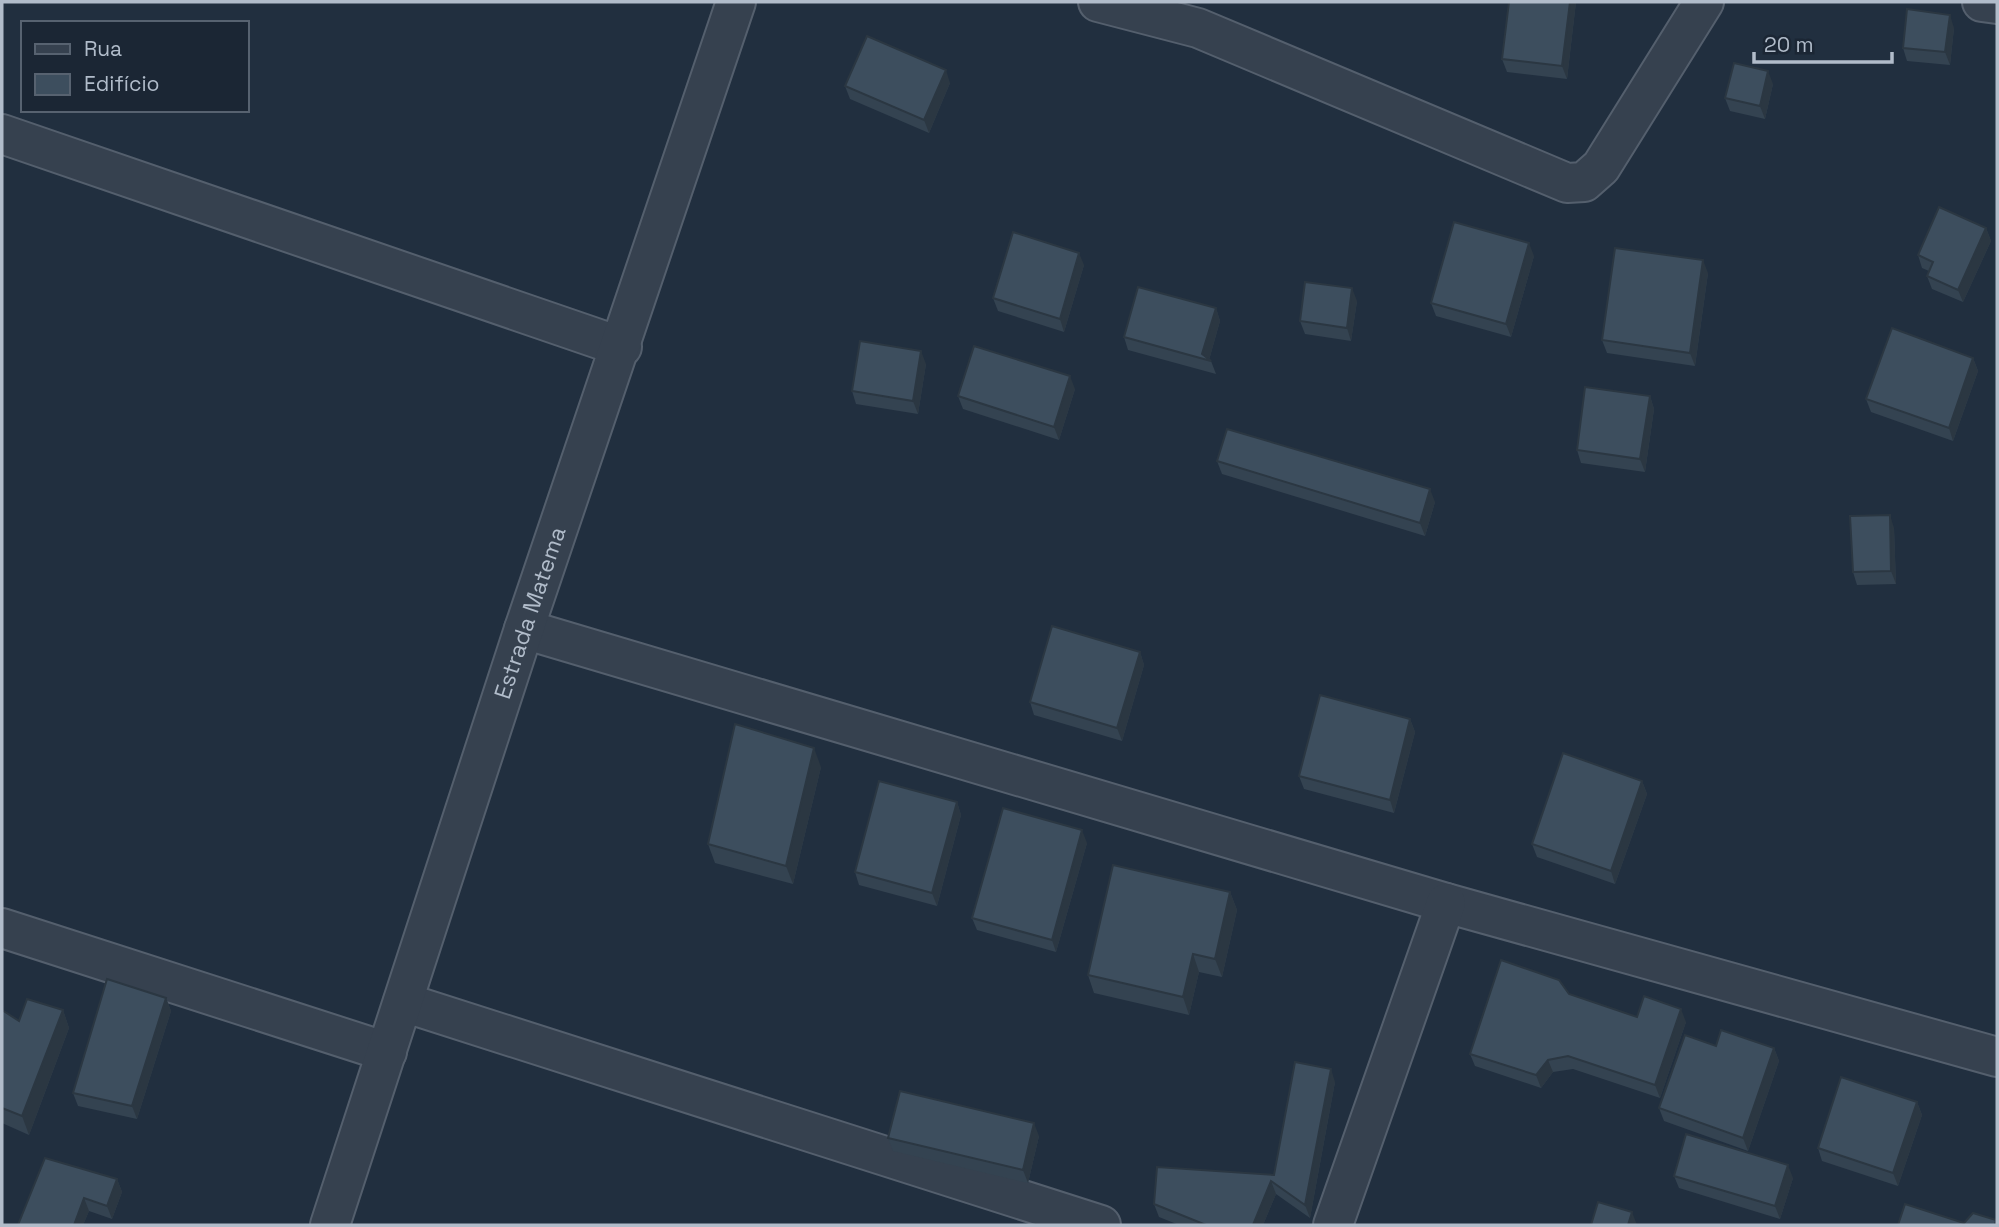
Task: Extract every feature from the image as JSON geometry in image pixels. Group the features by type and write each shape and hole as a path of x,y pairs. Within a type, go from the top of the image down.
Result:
{"street":[{"name":"Estrada Matema","path":"330,1225 524,629 622,346 736,2"},
{"path":"1098,2 1205,15 1567,183 1584,182 1601,167 1704,2"},
{"path":"1982,2 1997,4"},
{"path":"2,134 622,346"},
{"path":"524,629 1446,903 1997,1057"},
{"path":"1333,1225 1446,903"},
{"path":"2,928 387,1052"},
{"path":"403,1002 1101,1225"}],"building":[{"path":"1509,2 1570,2 1562,66 1502,59"},
{"path":"1907,9 1950,15 1945,52 1903,48"},
{"path":"867,36 946,70 924,120 845,86"},
{"path":"1734,63 1768,71 1760,106 1725,98"},
{"path":"1939,207 1986,228 1958,290 1927,276 1933,262 1918,255"},
{"path":"1454,222 1529,243 1506,324 1431,303"},
{"path":"1013,232 1079,253 1060,319 993,298"},
{"path":"1615,248 1703,260 1690,353 1602,340"},
{"path":"1305,282 1352,288 1347,328 1300,321"},
{"path":"1138,287 1216,308 1202,354 1211,361 1124,337"},
{"path":"1892,328 1973,358 1949,428 1866,399"},
{"path":"860,341 921,351 913,401 852,391"},
{"path":"974,346 1070,376 1054,427 958,396"},
{"path":"1585,387 1650,396 1640,459 1577,450"},
{"path":"1227,429 1430,489 1420,523 1217,461"},
{"path":"1890,515 1891,571 1853,572 1850,516"},
{"path":"1052,626 1140,652 1117,728 1030,702"},
{"path":"1320,695 1410,719 1390,800 1299,776"},
{"path":"735,724 814,748 786,866 708,844"},
{"path":"1563,753 1642,781 1611,871 1532,844"},
{"path":"879,781 957,802 932,893 855,872"},
{"path":"1003,808 1082,830 1052,940 972,918"},
{"path":"1113,865 1230,892 1215,959 1193,954 1183,997 1088,975"},
{"path":"1501,960 1559,980 1569,994 1637,1017 1644,996 1681,1009 1655,1085 1568,1056 1548,1060 1536,1075 1470,1054"},
{"path":"107,979 166,998 132,1106 73,1093"},
{"path":"27,999 63,1010 22,1116 2,1108 2,1010 19,1021"},
{"path":"1721,1030 1774,1048 1743,1138 1659,1108 1685,1035 1716,1046"},
{"path":"1295,1062 1331,1069 1305,1205 1271,1181 1253,1225 1206,1225 1154,1204 1157,1167 1274,1175"},
{"path":"1841,1077 1917,1102 1893,1173 1818,1148"},
{"path":"900,1091 1034,1123 1023,1170 888,1138"},
{"path":"1686,1134 1788,1165 1775,1206 1674,1176"},
{"path":"45,1158 117,1179 107,1206 84,1198 74,1225 18,1225"},
{"path":"1598,1202 1632,1212 1628,1225 1591,1225"},
{"path":"1905,1204 1964,1223 1973,1213 1996,1220 1995,1225 1898,1225"}]}
